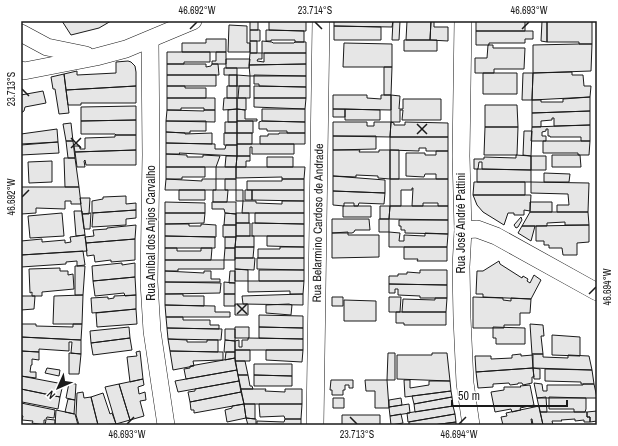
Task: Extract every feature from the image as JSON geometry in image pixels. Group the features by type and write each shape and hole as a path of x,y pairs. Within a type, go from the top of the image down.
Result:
{"street":[{"path":"21,30 24,21"},
{"path":"21,70 24,71 96,57 126,49 193,21"},
{"name":"Rua Belarmino Cardoso de Andrade","path":"315,425 321,21"},
{"name":"Rua José André Pattini","path":"463,21 461,156 463,230 461,268 465,382 471,425"},
{"path":"21,33 47,47 96,57"},
{"name":"Rua Aníbal dos Anjos Carvalho","path":"150,40 151,155 149,282 152,331 166,425"},
{"path":"463,230 477,229 496,236 597,292"}],"building":[{"path":"62,21 111,21 99,28 71,35"},
{"path":"250,21 258,21 258,30 250,30"},
{"path":"269,21 306,21 306,31 269,30"},
{"path":"334,21 393,21 392,27 334,26"},
{"path":"393,21 400,21 399,40 392,40"},
{"path":"407,21 431,21 430,40 406,40"},
{"path":"431,21 434,21 434,27 448,27 448,41 430,40"},
{"path":"476,21 525,21 525,31 476,31"},
{"path":"542,21 547,21 547,42 541,41"},
{"path":"547,21 592,21 592,44 579,44 579,42 547,42"},
{"path":"229,25 247,26 247,43 250,43 250,52 228,52"},
{"path":"334,26 381,27 381,40 334,40"},
{"path":"250,30 260,30 260,41 250,41"},
{"path":"266,30 304,31 304,42 295,42 295,40 266,41"},
{"path":"476,31 533,31 533,39 525,39 525,43 489,43 489,45 476,45"},
{"path":"206,39 226,39 226,52 182,52 182,43 206,43"},
{"path":"404,40 437,40 437,51 404,51"},
{"path":"250,41 257,41 257,53 250,53"},
{"path":"262,41 273,43 306,42 306,53 262,53"},
{"path":"344,43 392,44 392,67 343,67"},
{"path":"592,44 591,71 533,73 533,45"},
{"path":"488,45 493,45 493,48 525,48 524,69 494,69 494,73 475,73 475,58 487,58"},
{"path":"167,52 210,52 210,62 184,62 184,64 167,64"},
{"path":"216,52 226,52 226,64 212,64 212,61 216,61"},
{"path":"250,53 262,53 262,59 258,59 257,61 264,62 264,53 306,53 306,64 249,65"},
{"path":"226,59 250,59 249,68 226,68"},
{"path":"128,61 135,66 136,86 66,90 64,74 77,71 77,75 116,73 116,62"},
{"path":"167,64 206,64 206,67 211,66 212,64 218,64 219,75 167,75"},
{"path":"306,64 306,76 250,76 249,65"},
{"path":"384,67 392,67 391,95 384,95"},
{"path":"224,68 237,68 237,75 224,75"},
{"path":"572,72 572,75 583,75 584,86 591,86 590,97 532,100 533,73"},
{"path":"483,73 517,73 517,94 483,94"},
{"path":"523,73 533,73 532,100 522,100"},
{"path":"64,74 69,113 59,114 55,89 53,89 51,77"},
{"path":"167,75 216,75 216,86 167,86"},
{"path":"229,75 237,75 237,86 229,86"},
{"path":"237,75 250,76 250,86 237,86"},
{"path":"254,75 306,76 306,87 259,86 259,84 254,84"},
{"path":"136,86 136,103 81,103 81,105 68,105 66,90"},
{"path":"167,86 206,88 206,98 167,98"},
{"path":"227,86 237,86 237,98 227,98"},
{"path":"239,86 250,86 250,98 238,98"},
{"path":"254,86 306,87 306,98 254,98"},
{"path":"43,91 46,103 25,107 24,111 21,113 21,95"},
{"path":"333,95 367,95 367,98 381,99 381,95 391,95 391,110 333,109"},
{"path":"391,95 400,96 399,109 403,109 403,99 441,99 441,120 402,120 403,110 400,110 400,122 391,122"},
{"path":"590,97 590,111 532,113 532,100 541,100 541,102 563,102 563,99"},
{"path":"167,98 215,98 215,110 204,110 204,108 181,108 181,110 167,110"},
{"path":"224,98 237,98 237,109 223,110"},
{"path":"237,98 246,98 246,110 237,109"},
{"path":"254,98 306,98 305,109 254,107"},
{"path":"485,105 517,105 518,127 485,127"},
{"path":"136,106 136,120 81,121 81,107"},
{"path":"237,109 245,110 245,119 257,119 257,121 237,121"},
{"path":"237,109 237,122 228,122 228,110"},
{"path":"262,109 305,109 305,122 262,121"},
{"path":"333,109 345,109 345,117 333,117"},
{"path":"345,109 380,110 380,120 345,120"},
{"path":"167,110 215,110 215,122 166,121"},
{"path":"590,111 590,125 554,126 554,118 552,118 552,120 541,121 541,127 532,127 532,113"},
{"path":"136,120 136,135 81,134 81,121"},
{"path":"166,121 206,121 206,131 190,131 190,133 166,132"},
{"path":"237,121 253,121 253,133 237,133"},
{"path":"225,122 237,122 237,133 225,133"},
{"path":"259,122 305,122 305,133 287,133 287,131 267,131 267,129 259,129"},
{"path":"333,122 367,122 367,126 374,126 374,122 391,122 390,137 333,136"},
{"path":"391,122 394,123 394,125 405,125 405,122 448,123 448,137 390,137"},
{"path":"71,123 73,141 66,141 63,124"},
{"path":"590,125 590,141 581,141 581,137 550,137 548,136 548,129 546,129 546,131 542,132 542,136 546,136 546,141 531,141 532,127"},
{"path":"485,127 518,127 517,155 484,155"},
{"path":"57,129 58,142 21,144 21,134"},
{"path":"524,131 532,131 531,156 523,155"},
{"path":"166,132 185,134 212,133 212,144 166,143"},
{"path":"224,133 237,133 237,145 224,145"},
{"path":"237,133 252,133 252,144 237,144"},
{"path":"305,133 305,144 260,144 260,136 268,136 268,134"},
{"path":"115,135 136,135 136,150 75,152 74,146 80,146 80,149 85,149 85,138 115,137"},
{"path":"333,136 376,136 376,149 333,150"},
{"path":"390,137 448,137 448,151 426,151 426,148 419,148 419,151 390,150"},
{"path":"66,141 73,141 75,158 68,158"},
{"path":"543,141 590,141 589,155 578,155 578,153 543,153"},
{"path":"58,142 59,153 21,155 21,145"},
{"path":"166,143 215,144 215,149 225,149 226,145 237,145 237,156 179,153 180,154 166,154"},
{"path":"237,144 294,144 294,154 252,154 252,147 250,147 250,156 237,156"},
{"path":"136,150 136,165 86,165 85,160 85,167 77,167 75,152"},
{"path":"333,150 379,152 379,150 390,150 390,179 378,178 378,176 333,176"},
{"path":"390,150 399,150 399,179 390,179"},
{"path":"436,151 448,151 448,179 436,179 436,174 425,174 424,177 406,176 406,153 425,153 425,155 436,155"},
{"path":"166,154 187,155 187,157 203,157 203,155 220,156 216,167 166,167"},
{"path":"516,155 531,156 531,170 482,169 482,162 479,162 478,169 474,169 474,159 484,159 484,157 516,158"},
{"path":"552,155 580,155 581,167 552,167"},
{"path":"226,156 237,156 236,167 225,167"},
{"path":"237,156 250,156 250,161 246,161 246,167 236,167"},
{"path":"531,156 546,156 546,170 531,170"},
{"path":"267,157 293,157 293,167 267,167"},
{"path":"64,158 75,158 79,187 65,187"},
{"path":"52,161 52,182 29,183 28,162"},
{"path":"166,167 205,167 205,177 166,179"},
{"path":"216,167 236,167 236,179 216,179"},
{"path":"236,167 305,167 304,179 282,179 282,177 236,178"},
{"path":"477,169 531,170 531,182 477,182"},
{"path":"544,173 570,174 569,182 544,182"},
{"path":"333,176 385,180 385,193 333,191"},
{"path":"166,179 202,181 202,179 216,179 216,190 165,190"},
{"path":"225,179 236,179 236,190 225,190"},
{"path":"282,179 304,179 304,190 247,190 247,181 282,181"},
{"path":"390,179 448,179 448,206 438,206 438,203 423,203 423,206 412,206 413,188 412,188 412,190 401,190 401,206 390,206"},
{"path":"474,182 525,182 525,195 473,195"},
{"path":"531,182 589,183 588,212 557,212 557,205 569,205 568,194 531,193"},
{"path":"21,187 79,187 81,204 71,204 71,201 65,201 65,209 36,208 36,213 21,214"},
{"path":"179,190 205,190 205,200 179,200"},
{"path":"213,190 228,190 227,202 213,202"},
{"path":"236,190 243,190 243,201 236,201"},
{"path":"245,190 252,190 252,200 245,200"},
{"path":"252,190 304,190 304,201 252,200"},
{"path":"333,191 385,193 384,204 359,203 358,206 354,206 354,203 344,203 344,206 333,205"},
{"path":"473,195 531,195 530,211 524,210 524,215 514,215 514,213 508,213 504,225 483,212 477,205"},
{"path":"126,196 126,204 136,203 136,210 92,213 92,201 103,199 103,197"},
{"path":"80,198 90,198 89,214 82,214"},
{"path":"243,201 282,204 282,201 304,201 304,213 242,213"},
{"path":"165,202 205,203 205,213 165,213"},
{"path":"212,202 236,202 236,214 225,213 224,209 212,209"},
{"path":"530,202 552,202 552,212 530,212"},
{"path":"343,206 371,206 371,217 343,217"},
{"path":"380,206 390,206 389,219 380,219"},
{"path":"390,206 448,206 448,220 389,219"},
{"path":"136,210 136,218 126,219 126,225 92,227 93,213"},
{"path":"74,211 82,211 85,235 76,236"},
{"path":"530,212 588,212 589,225 565,225 565,222 547,223 547,226 522,226"},
{"path":"62,213 64,236 30,238 28,216"},
{"path":"91,213 90,229 84,229 82,214"},
{"path":"165,213 205,213 204,223 165,224"},
{"path":"225,213 236,214 236,225 224,225"},
{"path":"236,213 249,213 249,223 236,223"},
{"path":"255,213 304,213 304,224 255,223"},
{"path":"521,217 522,220 516,228 514,225"},
{"path":"332,219 369,219 370,230 355,230 352,233 332,233"},
{"path":"379,219 389,219 389,232 379,232"},
{"path":"399,220 448,220 448,234 405,233 405,230 401,230 401,226 399,226"},
{"path":"236,223 250,223 250,236 236,236"},
{"path":"252,223 304,224 304,236 252,236"},
{"path":"165,224 189,224 189,226 201,226 201,224 216,225 216,237 165,236"},
{"path":"136,225 135,239 86,243 85,237 94,236 93,230"},
{"path":"223,225 236,225 236,237 223,237"},
{"path":"589,225 589,242 577,243 577,255 563,255 562,248 549,248 549,245 544,245 544,241 536,241 536,226"},
{"path":"522,226 535,226 531,241 518,233"},
{"path":"348,232 348,235 379,235 379,257 332,258 332,233"},
{"path":"389,232 400,233 399,241 404,241 404,235 425,236 425,233 448,234 447,247 389,247"},
{"path":"85,235 87,251 21,255 21,241 42,239 42,242 65,240 65,243 71,242 70,237"},
{"path":"165,236 215,237 215,248 165,248"},
{"path":"236,236 254,236 254,247 235,247"},
{"path":"267,236 304,236 304,247 267,246"},
{"path":"225,237 236,237 235,248 225,248"},
{"path":"135,239 135,260 95,262 94,255 87,256 86,243"},
{"path":"235,247 254,247 253,258 235,258"},
{"path":"280,247 304,247 304,258 258,258 258,249 280,249"},
{"path":"404,247 447,247 447,261 417,261 418,259 404,259"},
{"path":"165,248 177,248 177,251 201,251 201,248 212,248 211,260 165,260"},
{"path":"225,248 235,248 235,260 224,260"},
{"path":"83,251 85,265 77,266 77,261 66,262 66,264 21,267 21,255"},
{"path":"235,258 255,258 254,270 235,269"},
{"path":"257,258 304,258 304,270 257,269"},
{"path":"165,260 224,260 224,269 178,269 178,271 165,271"},
{"path":"499,261 500,264 522,278 523,276 528,279 527,281 530,283 534,275 541,280 531,299 483,297 483,294 476,294 477,271 483,271"},
{"path":"122,263 122,265 135,263 135,277 93,281 92,266"},
{"path":"75,266 85,266 83,295 75,295"},
{"path":"60,268 60,271 68,271 68,275 73,274 74,289 42,292 42,296 32,296 32,292 30,293 29,269"},
{"path":"235,269 248,270 248,281 235,281"},
{"path":"259,270 304,270 304,281 259,281"},
{"path":"420,270 447,270 447,285 389,284 389,276 407,274 407,272 420,273"},
{"path":"165,271 204,273 204,271 211,271 211,279 220,279 220,282 165,282"},
{"path":"230,271 235,271 235,283 229,283"},
{"path":"135,277 136,295 125,296 124,293 95,296 93,281"},
{"path":"248,281 304,281 303,294 290,294 290,291 248,292"},
{"path":"165,282 221,283 220,293 165,294"},
{"path":"224,282 235,283 235,294 224,294"},
{"path":"389,284 447,285 447,298 420,298 420,296 398,295 398,289 395,289 395,293 389,293"},
{"path":"165,294 204,296 204,306 165,305"},
{"path":"224,294 235,294 235,306 224,306"},
{"path":"303,294 303,305 243,304 242,296"},
{"path":"83,295 82,324 53,324 54,296"},
{"path":"136,295 136,309 92,313 91,298 108,297 108,299 114,298 114,296"},
{"path":"21,296 35,296 34,309 21,310"},
{"path":"332,297 343,297 343,306 332,306"},
{"path":"389,297 401,297 400,312 389,312"},
{"path":"473,297 503,298 503,300 511,301 511,298 531,299 530,313 520,313 520,325 504,325 504,328 473,328"},
{"path":"435,298 447,298 446,312 402,312 403,299 435,300"},
{"path":"344,300 376,301 376,321 344,321"},
{"path":"235,304 248,304 248,315 235,315"},
{"path":"165,305 215,306 215,312 230,312 230,317 166,317"},
{"path":"266,305 292,305 291,315 266,313"},
{"path":"136,309 137,324 97,327 96,313"},
{"path":"396,312 446,312 446,325 404,325 404,323 396,323"},
{"path":"259,315 303,316 303,328 259,327"},
{"path":"166,317 183,317 183,320 210,320 210,325 219,325 219,329 167,328"},
{"path":"21,324 73,327 73,324 82,324 81,340 21,337"},
{"path":"530,324 543,325 544,336 541,336 543,354 532,354"},
{"path":"129,327 130,338 91,343 90,331"},
{"path":"235,327 249,327 249,338 235,338"},
{"path":"259,327 303,328 303,339 259,338"},
{"path":"493,327 525,328 525,344 496,344 496,338 493,338"},
{"path":"167,328 222,329 221,340 168,339"},
{"path":"225,329 235,329 235,341 225,340"},
{"path":"552,335 580,337 580,356 552,355"},
{"path":"21,337 81,340 81,354 71,353 72,342 69,342 69,351 39,349 39,352 21,351"},
{"path":"130,338 132,350 93,355 91,343"},
{"path":"248,338 303,339 303,350 235,350 235,341 239,340 239,347 242,347 242,340 248,340"},
{"path":"168,339 187,340 187,342 207,342 207,340 218,340 218,352 170,351"},
{"path":"225,340 235,341 235,352 224,352"},
{"path":"235,350 250,350 250,361 235,361"},
{"path":"266,350 303,350 302,362 266,360"},
{"path":"21,351 39,352 39,360 32,359 30,372 36,372 36,378 21,376"},
{"path":"140,351 143,379 130,382 127,357 137,356 136,352"},
{"path":"170,351 223,352 223,360 193,361 194,366 173,370"},
{"path":"226,352 235,352 235,358 225,360"},
{"path":"69,353 81,354 79,374 69,374"},
{"path":"388,353 395,353 395,380 387,380"},
{"path":"432,353 447,353 450,381 397,379 397,355 432,355"},
{"path":"521,354 521,356 533,355 533,368 476,372 475,356 491,356 491,359 512,358 512,355"},
{"path":"532,354 543,354 543,357 568,358 568,355 589,356 592,370 533,368"},
{"path":"235,358 237,370 186,379 184,369 190,368 190,366"},
{"path":"235,361 245,361 248,375 238,375"},
{"path":"254,364 292,364 292,376 254,375"},
{"path":"47,368 60,370 59,376 45,373"},
{"path":"533,368 540,369 540,379 534,379"},
{"path":"533,368 534,377 532,377 532,383 523,385 522,383 510,385 509,383 493,384 493,387 478,388 476,372"},
{"path":"545,369 592,370 594,384 581,384 581,382 545,381"},
{"path":"237,370 239,381 178,392 175,381"},
{"path":"238,375 248,375 250,386 252,386 253,389 241,389"},
{"path":"254,375 292,376 292,386 254,386"},
{"path":"21,376 63,384 60,397 21,389"},
{"path":"143,379 144,385 138,387 139,394 145,392 146,400 140,401 144,416 130,420 119,384"},
{"path":"331,380 353,380 353,388 349,388 349,385 345,385 343,395 332,395 332,390 330,390"},
{"path":"365,380 387,380 389,408 375,408 375,391 366,391"},
{"path":"404,380 410,380 410,388 429,385 429,381 450,381 451,391 405,397"},
{"path":"239,381 241,392 190,402 188,392 195,391 195,389"},
{"path":"69,383 76,384 75,400 66,398"},
{"path":"534,383 542,384 543,391 547,391 547,385 594,384 597,398 537,398"},
{"path":"119,384 130,420 116,424 105,387"},
{"path":"530,385 534,405 520,408 521,410 512,412 511,409 495,412 491,392 504,390 504,387 521,387 520,386"},
{"path":"21,389 60,397 58,409 21,403"},
{"path":"241,389 266,389 265,391 285,392 285,389 302,389 302,404 244,404"},
{"path":"451,391 452,397 414,404 412,396"},
{"path":"83,392 84,398 91,397 98,425 79,425 76,415 77,393"},
{"path":"241,392 244,404 194,413 194,410 191,410 190,402"},
{"path":"103,393 110,414 112,413 116,424 98,425 91,397"},
{"path":"452,397 453,406 415,412 414,404"},
{"path":"546,397 547,412 540,412 537,398"},
{"path":"549,397 586,398 585,412 574,412 574,409 549,409"},
{"path":"333,398 344,398 344,408 333,408"},
{"path":"401,398 402,405 389,407 389,400"},
{"path":"68,399 75,400 74,414 65,412"},
{"path":"21,403 55,410 54,418 47,417 46,419 55,420 55,425 45,425 46,420 44,420 44,425 32,423 33,421 22,420 23,416 21,415"},
{"path":"244,404 246,418 227,422 225,410 232,408 232,406"},
{"path":"244,404 255,404 255,419 246,418"},
{"path":"259,404 302,404 301,419 285,419 284,416 260,417"},
{"path":"409,404 410,413 390,416 389,407"},
{"path":"453,406 455,414 408,422 407,413"},
{"path":"539,406 543,425 533,425 531,419 532,425 503,425 501,417 507,416 506,413"},
{"path":"56,410 75,414 78,425 55,425"},
{"path":"597,411 597,421 590,422 590,417 587,417 587,412"},
{"path":"540,412 587,412 587,417 590,417 590,422 584,422 584,420 575,421 575,419 552,421 553,425 543,425"},
{"path":"401,414 403,423 391,425 390,416"},
{"path":"455,414 456,422 433,425 409,425 409,422"},
{"path":"342,415 380,415 380,425 342,425"},
{"path":"246,418 256,419 256,425 248,425"},
{"path":"285,419 301,419 301,425 257,425 257,421 284,422"},
{"path":"456,422 456,425 433,425"}]}
